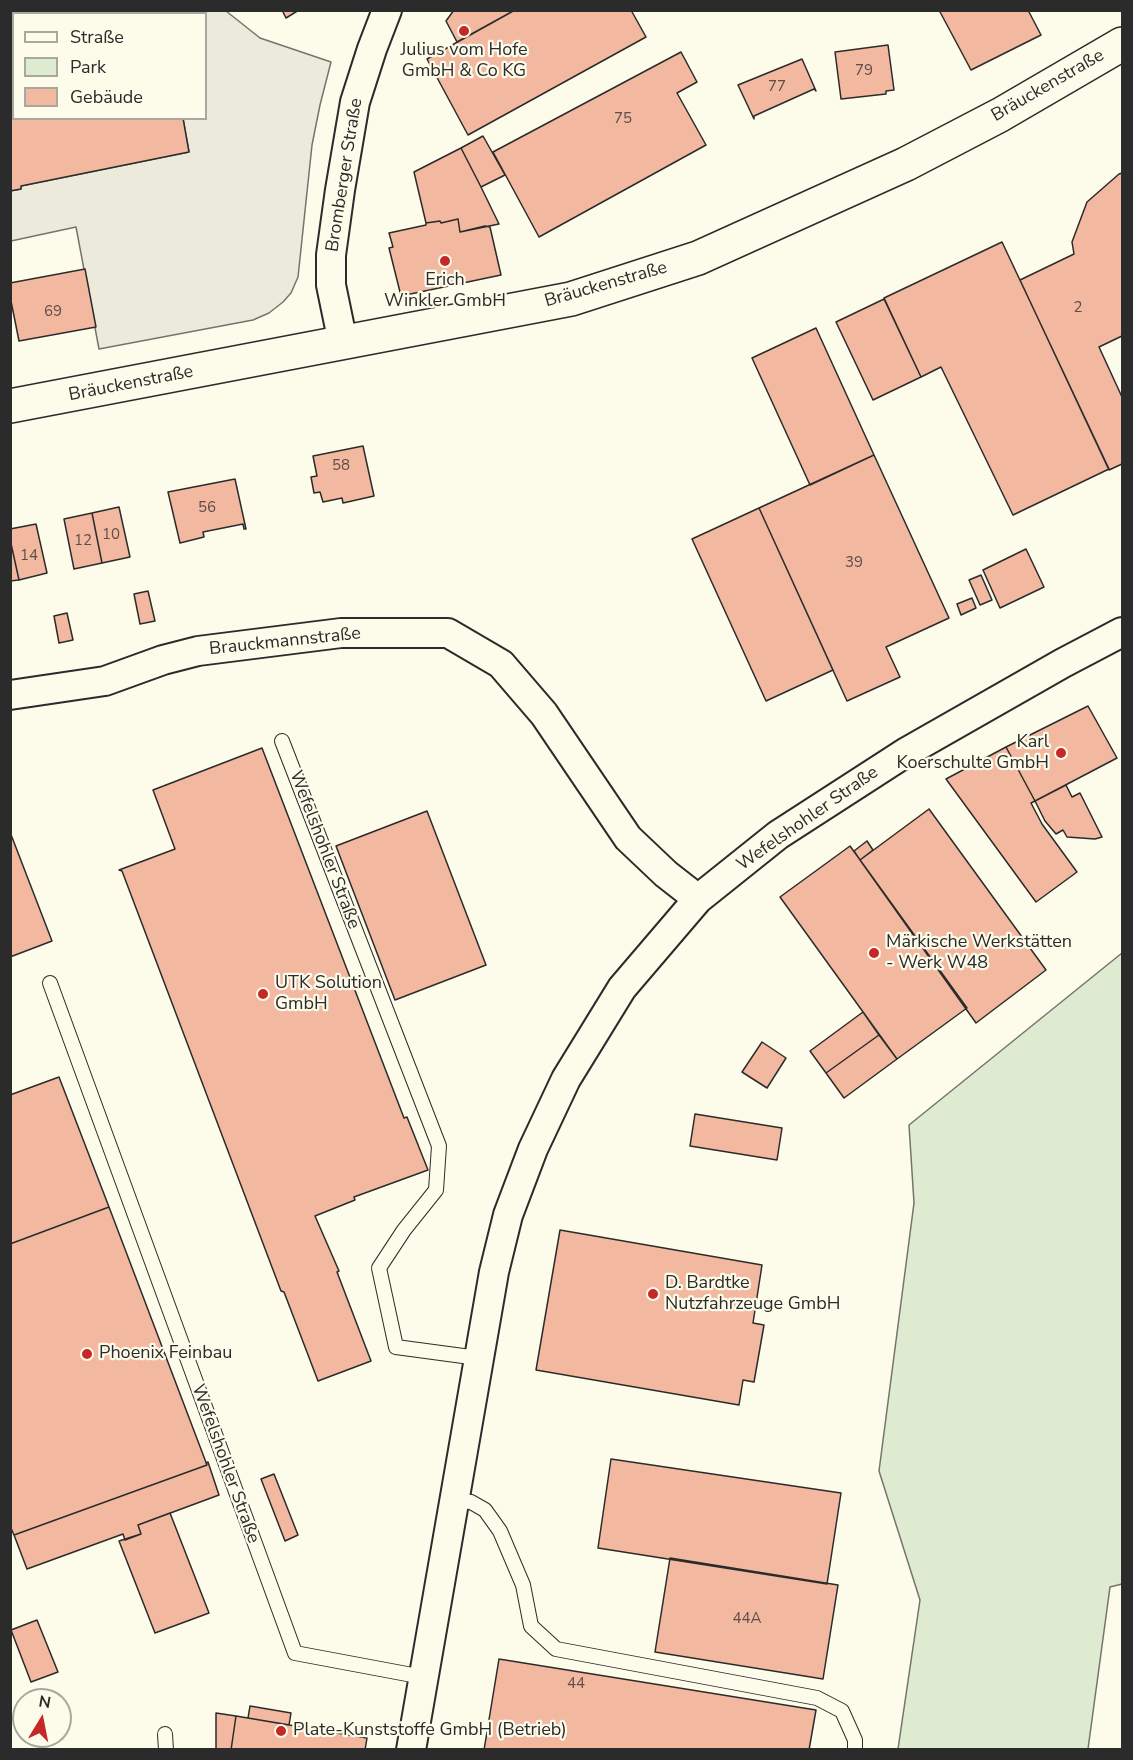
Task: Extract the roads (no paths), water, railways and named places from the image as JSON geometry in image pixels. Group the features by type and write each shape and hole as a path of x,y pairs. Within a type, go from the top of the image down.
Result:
{"main road":[{"name":"Bräuckenstraße","path":"10,406 571,299 698,258 906,164 1000,115 1122,44"}],"street":[{"name":"Bromberger Straße","path":"343,344 331,285 331,255 355,102 387,10"},
{"name":"Wefelshohler Straße","path":"411,1749 478,1358 494,1272 508,1215 533,1149 566,1079 622,988 698,899 778,835 905,753 1122,632"},
{"name":"Brauckmannstraße","path":"10,695 105,681 163,660 198,651 341,633 448,633 501,664 544,714 628,838 666,874 698,899"}],"lane":[{"name":"Wefelshohler Straße","path":"282,741 439,1146 436,1190 404,1230 379,1268 396,1347 478,1358"},
{"name":"Wefelshohler Straße","path":"50,983 295,1653 423,1677"},
{"path":"454,1501 471,1502 485,1510 500,1531 523,1585 531,1626 556,1649 817,1698 842,1711 855,1740 855,1749"},
{"path":"165,1734 166,1749"}],"place":[{"name":"Julius vom Hofe GmbH & Co KG","path":"464,31"},
{"name":"Erich Winkler GmbH","path":"445,261"},
{"name":"Karl Koerschulte GmbH","path":"1061,753"},
{"name":"Märkische Werkstätten - Werk W48","path":"874,953"},
{"name":"UTK Solution GmbH","path":"263,994"},
{"name":"D. Bardtke Nutzfahrzeuge GmbH","path":"653,1294"},
{"name":"Phoenix Feinbau","path":"87,1354"},
{"name":"Plate-Kunststoffe GmbH (Betrieb)","path":"281,1731"}]}
